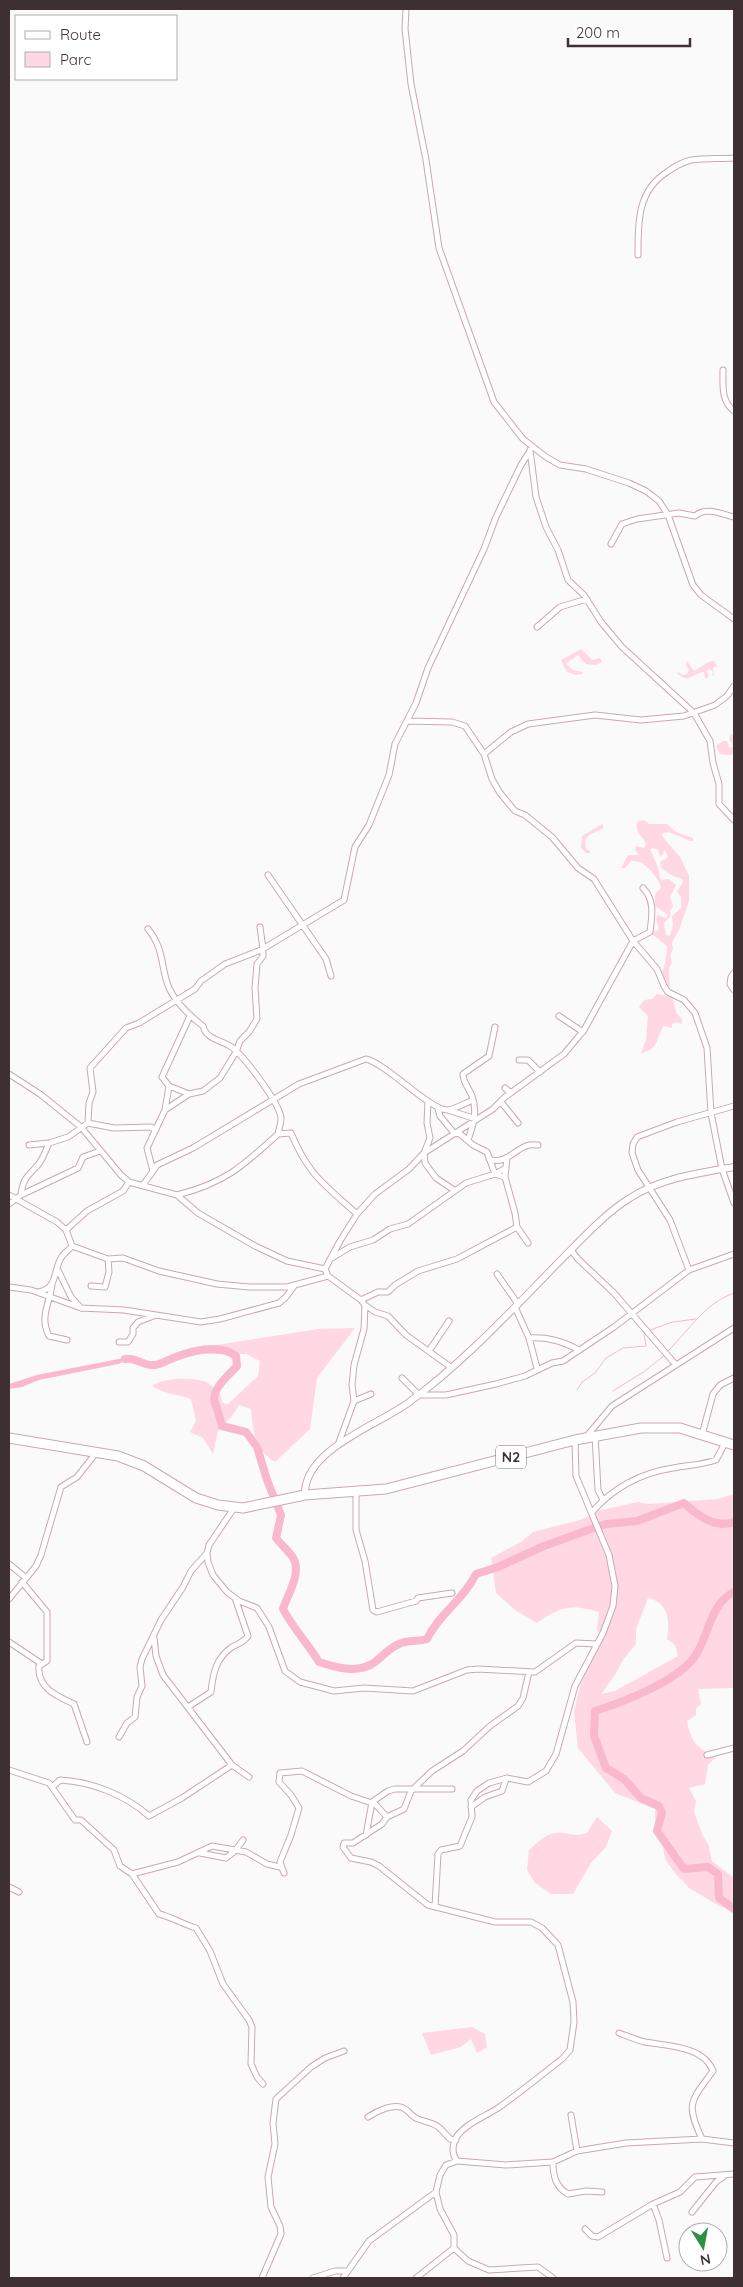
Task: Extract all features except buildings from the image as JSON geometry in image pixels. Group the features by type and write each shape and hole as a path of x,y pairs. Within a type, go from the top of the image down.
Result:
{"highway":[{"name":"N2","path":"9,1438 132,1461 196,1498 218,1506 234,1508 256,1507 286,1498 305,1495 386,1489 591,1436 664,1427 680,1428 730,1444"}],"street":[{"path":"406,9 405,29 411,84 426,160 439,248 494,402 523,440 560,465 586,469 629,483 646,491 659,501 668,515 693,585 702,595 734,618"},
{"path":"638,255 638,229 642,202 648,189 656,179 689,161 734,158"},
{"path":"723,370 723,394 727,406 734,411"},
{"path":"529,444 536,497 541,515 558,550 568,580 587,599 601,622 622,647 694,713 710,741 713,763 719,784 719,804 734,820"},
{"path":"88,1123 89,1103 93,1092 90,1068 126,1028 138,1024 195,989 201,981 224,964 263,949 344,900 355,847 370,822 389,775 395,744 416,703 428,668 484,549 496,517 521,465 530,451"},
{"path":"611,544 622,524 637,519 679,513 695,516 699,512 706,510 734,517"},
{"path":"536,627 560,607 587,599"},
{"path":"485,755 511,732 528,724 596,716 641,720 677,717 694,713 720,702 734,686"},
{"path":"407,721 462,724 485,755 496,788 513,809 525,815 552,837 578,868 594,879 633,941 657,969 668,992 684,1000 694,1013 707,1048 711,1113 722,1169 734,1203"},
{"path":"268,875 326,959 331,976"},
{"path":"452,1368 406,1335 388,1316 365,1305 328,1276 325,1269 329,1259 358,1214 374,1194 409,1169 424,1153 493,1110 511,1093 564,1054 583,1032 633,941 650,932 651,898 643,888"},
{"path":"165,1110 189,1094 202,1092 220,1078 236,1052 240,1041 249,1032 257,1019 255,988 257,964 263,956 260,927"},
{"path":"148,929 160,949 169,988 176,999 190,1016 203,1026 204,1030 216,1041 229,1045 257,1073 281,1117 278,1134"},
{"path":"734,973 730,984 734,990"},
{"path":"189,1094 169,1086 162,1077 190,1016"},
{"path":"559,1016 583,1032"},
{"path":"468,1140 476,1119 473,1100 463,1080 463,1074 489,1056 495,1027"},
{"path":"229,1045 240,1041"},
{"path":"143,1185 157,1165 192,1148 271,1099 299,1084 349,1063 366,1059 390,1072 438,1109 448,1110 476,1119"},
{"path":"519,1060 528,1060 540,1072"},
{"path":"9,1074 40,1094 81,1127 129,1182 177,1195 198,1213 255,1246 287,1261 325,1269"},
{"path":"153,1171 147,1148 165,1110 169,1086"},
{"path":"505,1088 511,1093"},
{"path":"448,1110 473,1100"},
{"path":"428,1101 428,1129 430,1138 424,1153 425,1163 440,1181 454,1190"},
{"path":"501,1102 509,1115 518,1123"},
{"path":"689,1270 670,1220 638,1170 632,1153 633,1144 637,1137 677,1122 734,1106"},
{"path":"438,1109 440,1116 454,1133 460,1134 484,1149 495,1174"},
{"path":"29,1145 50,1143 68,1137 88,1123 96,1123 114,1128 151,1127 156,1130"},
{"path":"177,1195 200,1189 226,1178 278,1134 291,1133 300,1154 315,1176 358,1214"},
{"path":"18,1197 27,1174 39,1164 50,1143"},
{"path":"490,1159 496,1162 527,1145 538,1145"},
{"path":"9,1204 18,1197 78,1168 83,1157 100,1151"},
{"path":"506,1158 505,1177 517,1227 528,1243"},
{"path":"305,1495 306,1482 320,1461 338,1445 406,1405 452,1368 572,1250 628,1198 668,1180 734,1167"},
{"path":"329,1259 350,1247 373,1240 390,1229 408,1224 466,1183 495,1174 506,1168"},
{"path":"495,1174 505,1177"},
{"path":"66,1230 88,1211 124,1191 129,1182"},
{"path":"9,1195 18,1197 66,1230 72,1246 108,1259 123,1258 159,1271 217,1284 249,1287 288,1287 328,1276"},
{"path":"361,1300 378,1292 388,1292 395,1284 418,1271 429,1266 457,1259 517,1227"},
{"path":"67,1340 49,1336 45,1328 44,1316 61,1258 72,1246"},
{"path":"572,1250 578,1259 614,1293 676,1365"},
{"path":"402,1378 419,1395 446,1395 525,1376 537,1368 563,1361 631,1314 689,1270 734,1254"},
{"path":"91,1286 105,1286 109,1272 108,1259"},
{"path":"58,1270 71,1297 81,1308"},
{"path":"497,1274 516,1305 529,1338 537,1368"},
{"path":"38,1292 48,1289 52,1284"},
{"path":"9,1287 38,1292 81,1308 108,1308 201,1322 220,1319 279,1302 286,1297 294,1286"},
{"path":"338,1445 354,1401 352,1386 354,1364 364,1329 365,1305"},
{"path":"119,1342 128,1342 133,1334 133,1328 138,1322 156,1314"},
{"path":"429,1351 449,1321"},
{"path":"603,1500 598,1490 591,1436 612,1406 734,1328"},
{"path":"529,1338 548,1337 579,1350"},
{"path":"702,1435 713,1394 720,1385 734,1378"},
{"path":"354,1401 371,1394"},
{"path":"435,1907 438,1854 441,1850 460,1846 472,1817 471,1800 477,1791 489,1783 507,1778 525,1783 546,1771 556,1754 575,1686 613,1606 615,1586 609,1555 576,1476 575,1440"},
{"path":"592,1512 603,1500 633,1479 650,1472 716,1460 730,1444"},
{"path":"9,1600 36,1566 61,1487 77,1477 96,1453"},
{"path":"356,1492 356,1530 365,1561 373,1610 377,1612 416,1601 418,1598 452,1593"},
{"path":"119,1737 127,1723 135,1718 137,1697 142,1686 140,1666 154,1638 160,1620 183,1587 191,1571 207,1553 218,1530 234,1508"},
{"path":"207,1553 213,1575 235,1598 257,1608 269,1627 285,1671 294,1680 334,1691 364,1688 412,1690 467,1670 478,1668 535,1672 576,1643 596,1644"},
{"path":"9,1564 24,1580 47,1612 47,1661 38,1666 38,1675 41,1683 51,1692 74,1704 87,1742"},
{"path":"188,1707 211,1692 212,1675 216,1663 231,1648 246,1640 248,1636 235,1598"},
{"path":"154,1638 156,1656 163,1675 232,1765 248,1776"},
{"path":"9,1642 42,1664"},
{"path":"457,2161 453,2156 452,2148 469,2124 499,2107 562,2059 570,2050 574,2022 573,2002 561,1950 537,1924 520,1921 495,1922 428,1906 379,1866 371,1862 351,1858 344,1850 344,1843 353,1843 382,1824 387,1817 404,1809 411,1791 438,1766 463,1751 490,1726 518,1706 523,1698 529,1672"},
{"path":"707,1755 734,1748"},
{"path":"52,1787 60,1780 88,1784 128,1799 150,1816 182,1798 232,1765"},
{"path":"9,1770 49,1784 75,1820 81,1820 114,1850 120,1866 132,1874 158,1914 174,1918 179,1923 196,1928 210,1951 223,1984 249,2020 252,2027 251,2064 256,2077 263,2084"},
{"path":"284,1873 280,1862 299,1808 279,1782 280,1773 302,1771 352,1796 372,1802 387,1817"},
{"path":"472,1807 485,1797 502,1791 507,1778"},
{"path":"366,1835 372,1802 388,1791 452,1789"},
{"path":"200,1853 222,1858 236,1849 243,1840"},
{"path":"132,1874 168,1866 212,1846 236,1849 246,1852 267,1864 280,1866"},
{"path":"9,1888 19,1892"},
{"path":"619,2033 644,2042 686,2047 710,2064 713,2071 692,2101 691,2111 702,2139"},
{"path":"262,2278 281,2234 280,2226 270,2207 268,2177 275,2144 273,2123 276,2099 310,2067 325,2058 344,2051"},
{"path":"368,2117 375,2112 394,2106 403,2107 415,2118 436,2124 450,2139 456,2140"},
{"path":"571,2114 577,2151"},
{"path":"553,2278 538,2267 523,2266 507,2270 489,2270 468,2261 454,2248 454,2235 440,2209 436,2192 446,2165 457,2161 475,2164 506,2165 553,2162 577,2151 626,2143 702,2139 734,2143"},
{"path":"553,2162 556,2181 560,2189 568,2194 586,2191 602,2192"},
{"path":"585,2229 592,2236 598,2237 653,2204 680,2192 695,2177 734,2174"},
{"path":"692,2212 723,2176"},
{"path":"344,2278 369,2241 436,2192"},
{"path":"653,2204 659,2220 667,2258"},
{"path":"416,2278 454,2248"},
{"path":"540,2269 540,2278"},
{"path":"313,2278 334,2271 347,2271"}],"green space":[{"path":"581,649 592,660 600,658 602,662 596,665 586,664 578,655 566,664 573,670 583,672 582,674 576,675 567,672 561,660"},
{"path":"687,661 694,671 706,663 714,661 717,666 713,668 714,675 712,676 713,672 710,669 706,671 709,676 707,678 705,678 704,672 702,672 690,678 684,678 677,673 687,674 689,671 686,665"},
{"path":"731,734 734,735 734,751 731,755 720,754 716,746 723,741 727,741 729,748 733,746 729,738"},
{"path":"644,820 649,824 667,824 676,832 693,838 693,841 690,841 669,832 663,833 662,836 680,857 689,876 689,901 679,930 672,942 673,949 670,955 672,963 669,968 670,987 662,972 667,946 652,934 653,931 659,930 656,918 658,915 666,918 668,915 655,906 655,894 661,888 654,874 641,863 631,861 625,868 621,868 628,855 639,855 635,850 636,846 644,848 646,845 637,829 638,821","holes":["650,849 658,850 660,856 663,855 664,849 668,857 660,862 661,868 673,876 682,879 683,882 677,892 681,897 681,908 672,916 673,925 670,936 666,935 664,923 670,917 670,911 673,906 670,897 676,885 669,879 662,880 660,878"]},
{"path":"602,824 604,828 589,835 585,841 586,849 590,851 590,853 586,853 581,848 582,836"},
{"path":"657,994 672,997 677,1014 682,1019 682,1024 676,1022 672,1024 672,1028 664,1026 654,1046 641,1053 646,1040 648,1016 639,1007 644,1000 652,999"},
{"path":"355,1328 317,1378 310,1429 275,1462 259,1446 254,1432 251,1409 239,1405 218,1431 213,1454 203,1438 190,1432 196,1421 191,1399 152,1386 171,1379 201,1380 210,1384 221,1395 222,1403 228,1404 258,1376 260,1361 246,1354 202,1354 204,1347 318,1329"},
{"path":"734,1494 734,1688 698,1689 701,1704 696,1708 696,1715 687,1721 690,1734 695,1743 715,1758 708,1765 705,1784 689,1788 696,1801 694,1812 709,1846 712,1861 734,1878 734,1910 721,1907 689,1888 665,1859 663,1847 655,1833 655,1809 615,1793 578,1748 574,1712 580,1686 602,1637 597,1630 599,1612 573,1607 566,1608 553,1613 537,1623 515,1610 496,1593 491,1558 521,1542 533,1532 580,1520 601,1510 638,1502 648,1504 718,1499","holes":["648,1598 655,1600 664,1608 668,1619 667,1639 675,1645 678,1656 615,1691 601,1694 636,1644 636,1629"]},
{"path":"597,1817 612,1831 606,1847 591,1863 573,1894 551,1894 535,1883 527,1870 529,1850 548,1835 587,1833"},
{"path":"472,2027 485,2034 487,2047 477,2053 471,2039 461,2047 431,2055 422,2033"}],"shaded area":[{"path":"134,1356 133,1362 127,1360 118,1364 39,1380 22,1387 9,1389 9,1384 37,1375"}],"waterway":[{"path":"668,1351 706,1310 714,1303 734,1293"},
{"path":"650,1330 673,1322 696,1319"},
{"path":"577,1390 582,1382 595,1373 606,1358 623,1348 646,1346 644,1334 646,1332"},
{"path":"125,1359 133,1359 146,1364 156,1365 188,1353 213,1349 229,1352 236,1356 237,1366 221,1383 215,1393 215,1403 222,1426 246,1432 257,1447 267,1480 281,1515 276,1538 295,1562 294,1582 283,1609 319,1662 333,1666 348,1669 369,1666 391,1648 401,1643 427,1639 476,1574 591,1529 606,1524 637,1521 684,1503 707,1520 720,1524 734,1522"},
{"path":"613,1391 645,1371 666,1354"},
{"path":"734,1592 720,1603 697,1653 689,1663 666,1681 651,1689 595,1711 594,1736 606,1768 624,1779 641,1798 659,1806 662,1813 657,1831 684,1869 708,1867 718,1874 719,1898 734,1909"}]}
